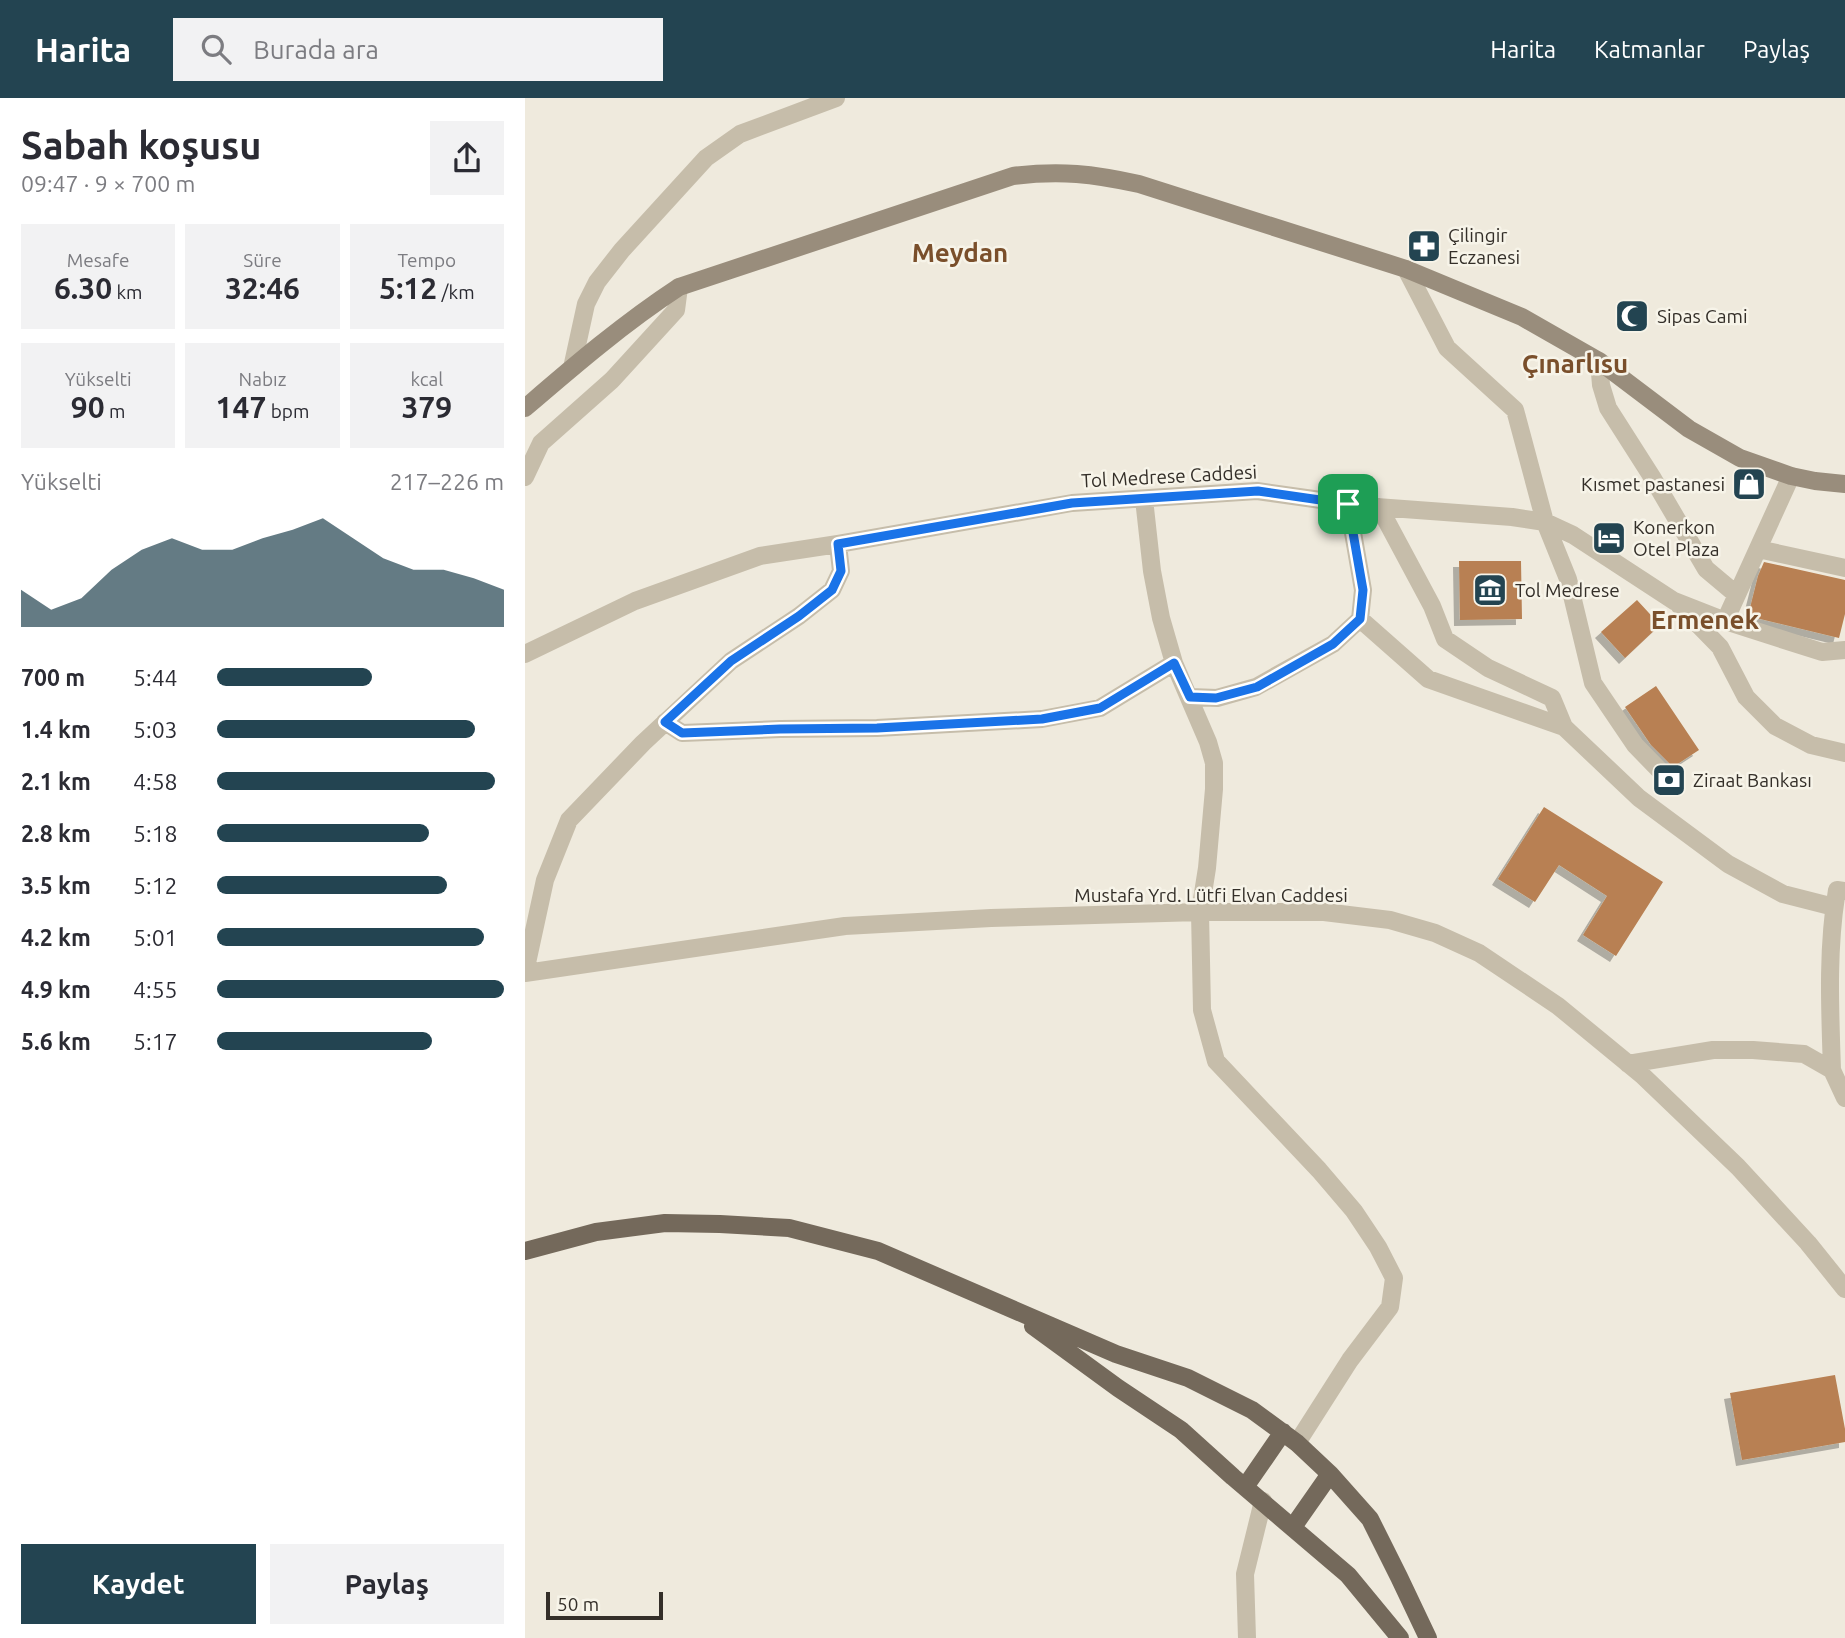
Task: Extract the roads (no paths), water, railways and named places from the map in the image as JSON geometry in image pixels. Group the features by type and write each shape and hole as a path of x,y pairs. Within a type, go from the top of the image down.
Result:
{"main road":[{"path":"525,408 648,307 679,287 1013,176 1073,172 1139,184 1406,269 1522,317 1599,362 1689,429 1740,458 1791,476 1845,484"},
{"path":"525,1251 596,1233 665,1223 789,1228 878,1251 1116,1354 1188,1378 1252,1410 1290,1438 1330,1474 1370,1519 1428,1638"},
{"path":"1005,1306 1181,1430 1348,1575 1400,1638"},
{"path":"1245,1487 1290,1438"},
{"path":"1293,1527 1330,1474"}],"street":[{"path":"572,368 586,304 597,282 622,250 706,158 740,134 836,98"},
{"path":"1406,269 1447,348 1515,410 1545,522 1568,579 1593,683 1635,746 1669,780"},
{"path":"525,477 541,443 613,380 676,310 679,287"},
{"path":"1599,362 1601,386 1608,408 1706,569 1737,595"},
{"path":"1725,621 1791,476"},
{"name":"Tol Medrese Caddesi","path":"525,654 635,601 760,556 1072,503 1258,491 1379,508 1512,517 1545,522 1573,535 1674,601"},
{"path":"1144,499 1152,571 1161,618 1174,663 1190,697 1214,763 1207,868 1200,912 1202,1010 1216,1061 1354,1210 1394,1278 1391,1307 1290,1438"},
{"path":"1190,697 1216,698 1257,687 1333,644 1360,619 1363,590 1348,504"},
{"path":"1379,508 1432,606 1445,639 1488,668 1552,698 1564,727"},
{"path":"525,973 545,880 569,820 665,722 731,661 799,616 832,590 841,571 838,544"},
{"path":"1758,549 1845,568"},
{"path":"1674,601 1725,621 1822,652 1845,650"},
{"path":"1674,601 1720,647 1746,697 1775,726 1811,745 1845,753"},
{"path":"1360,619 1428,679 1564,727 1639,798 1728,864 1783,894 1834,907"},
{"path":"665,722 682,733 877,728 1042,719 1100,708 1174,663"},
{"path":"1845,891 1837,890 1834,907 1830,996 1832,1070 1845,1098"},
{"name":"Mustafa Yrd. Lütfi Elvan Caddesi","path":"525,973 845,926 991,918 1200,912 1324,912 1390,920 1435,933 1479,953 1558,1006 1628,1064 1738,1167 1808,1243 1845,1289"},
{"path":"1628,1064 1713,1051 1753,1051 1804,1054 1832,1070"},
{"path":"1247,1638 1245,1574 1263,1501"}],"place":[{"name":"Çilingir Eczanesi","path":"1424,246"},
{"name":"Sipas Cami","path":"1632,316"},
{"name":"Kısmet pastanesi","path":"1749,484"},
{"name":"Konerkon Otel Plaza","path":"1609,538"},
{"name":"Tol Medrese","path":"1490,590"},
{"name":"Ziraat Bankası","path":"1669,780"}],"district":[{"name":"Meydan","path":"960,252"},
{"name":"Çınarlısu","path":"1575,363"},
{"name":"Ermenek","path":"1705,619"}]}
